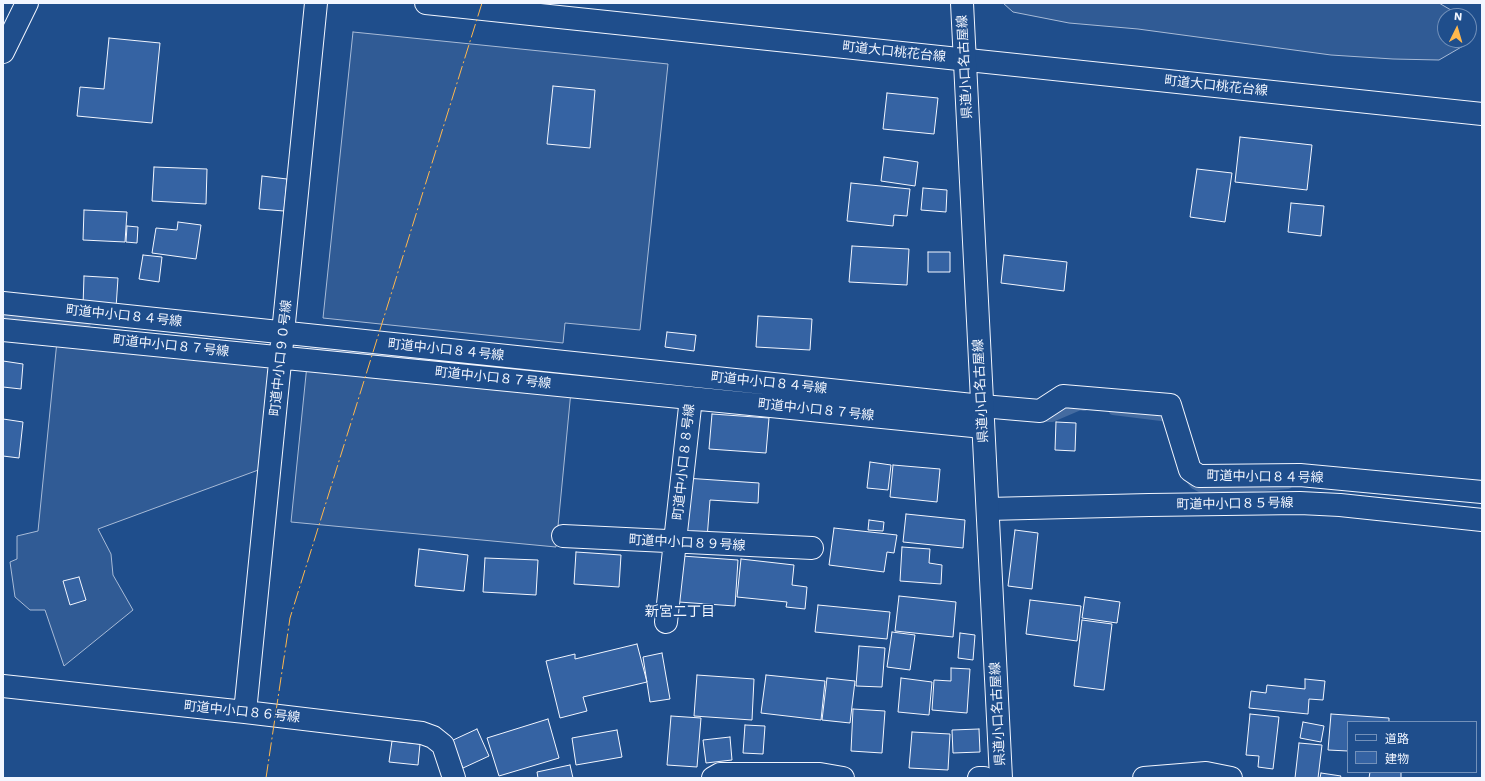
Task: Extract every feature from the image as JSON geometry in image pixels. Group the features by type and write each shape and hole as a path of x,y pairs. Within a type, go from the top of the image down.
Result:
{"main road":[{"path":"3,52 27,3"},
{"name":"町道中小口９０号線","path":"246,712 316,3"},
{"name":"町道大口桃花台線","path":"426,3 553,10 965,60 1482,114"},
{"name":"県道小口名古屋線","path":"962,3 1001,778"},
{"name":"町道中小口８４号線","path":"3,303 982,406 1040,411 1063,396 1170,405 1190,470 1199,476 1300,475 1482,492"},
{"name":"町道中小口８７号線","path":"3,330 983,427"},
{"name":"町道中小口８８号線","path":"666,622 691,398"},
{"name":"町道中小口８５号線","path":"988,509 1300,503 1340,505 1482,520"},
{"name":"町道中小口８９号線","path":"563,536 812,548"},
{"name":"町道中小口８６号線","path":"3,686 246,712 422,733 443,745 454,778"},
{"path":"1144,778 1206,773 1231,778"},
{"path":"713,778 720,774 820,774 843,778"},
{"path":"979,778 984,778"}],"shaded area":[{"path":"1003,3 1439,3 1447,8 1437,8 1437,48 1460,48 1439,60 1331,55 1138,29 1069,23 1013,12"},
{"path":"353,32 668,64 640,330 565,323 563,343 323,318"},
{"path":"57,341 270,362 261,469 98,529 111,554 113,575 133,610 64,666 45,610 30,610 15,597 10,562 17,559 17,536 38,531"},
{"path":"307,365 571,391 556,547 291,522"}],"building":[{"path":"109,38 160,43 152,123 77,116 80,87 104,89"},
{"path":"553,86 595,90 590,148 547,144"},
{"path":"887,93 938,98 934,134 883,129"},
{"path":"1240,137 1312,145 1307,190 1235,182"},
{"path":"884,157 918,162 915,186 881,181"},
{"path":"154,167 207,169 206,204 152,201"},
{"path":"1197,169 1232,173 1225,222 1190,217"},
{"path":"262,176 287,179 284,211 259,209"},
{"path":"851,183 910,189 907,216 894,215 893,226 847,221"},
{"path":"923,188 947,190 946,212 921,210"},
{"path":"1291,203 1324,206 1321,236 1288,232"},
{"path":"84,210 127,212 125,242 83,240"},
{"path":"178,222 201,225 196,259 152,253 156,228 177,230"},
{"path":"127,226 138,227 137,243 126,242"},
{"path":"852,246 909,249 907,285 849,282"},
{"path":"928,252 950,252 950,272 928,272"},
{"path":"143,255 162,257 159,282 139,279"},
{"path":"1004,255 1067,262 1064,291 1001,283"},
{"path":"84,276 118,278 116,308 83,306"},
{"path":"758,316 812,319 810,350 756,347"},
{"path":"667,332 696,335 694,351 665,347"},
{"path":"3,361 23,364 21,389 3,387"},
{"path":"712,414 769,418 766,453 709,449"},
{"path":"3,419 23,422 19,458 3,456"},
{"path":"1056,422 1076,423 1075,451 1055,450"},
{"path":"870,462 891,465 888,490 867,488"},
{"path":"893,465 940,469 937,502 890,497"},
{"path":"685,478 759,483 758,503 710,500 707,539 681,537"},
{"path":"906,514 965,520 963,548 903,542"},
{"path":"869,520 884,522 883,531 868,530"},
{"path":"834,528 897,535 894,553 887,552 884,572 829,565"},
{"path":"1015,530 1038,533 1032,589 1008,586"},
{"path":"902,547 930,549 929,563 942,565 941,584 900,581"},
{"path":"419,549 468,555 464,591 415,586"},
{"path":"576,552 621,555 619,587 574,584"},
{"path":"682,556 738,560 735,606 679,602"},
{"path":"485,558 538,560 536,595 483,592"},
{"path":"741,559 794,565 792,585 807,587 805,609 786,607 787,602 737,597"},
{"path":"79,577 86,600 70,605 63,581"},
{"path":"899,596 956,602 953,637 895,631"},
{"path":"1085,597 1120,602 1117,623 1082,618"},
{"path":"1030,600 1081,606 1077,641 1026,634"},
{"path":"818,605 890,612 887,639 815,632"},
{"path":"1082,620 1112,624 1104,690 1074,686"},
{"path":"892,632 915,635 910,670 887,667"},
{"path":"960,633 975,635 973,660 958,658"},
{"path":"637,644 647,682 583,697 587,711 560,718 546,661 575,654 575,659"},
{"path":"859,646 885,648 882,687 856,686"},
{"path":"662,653 670,699 650,702 643,657"},
{"path":"951,668 970,669 967,713 932,710 934,680 951,681"},
{"path":"697,675 754,679 752,720 694,716"},
{"path":"766,675 825,681 821,720 761,713"},
{"path":"827,678 855,681 850,723 822,720"},
{"path":"901,678 932,682 929,715 898,712"},
{"path":"1305,679 1325,681 1323,700 1309,699 1308,714 1249,708 1251,691 1266,693 1267,685 1305,689"},
{"path":"853,709 885,711 882,753 851,751"},
{"path":"1250,714 1279,717 1273,769 1258,767 1259,756 1246,755"},
{"path":"1331,714 1389,718 1389,721 1347,721 1347,751 1328,750"},
{"path":"671,716 701,718 697,767 667,765"},
{"path":"548,719 559,758 499,776 487,738"},
{"path":"1303,722 1324,726 1321,742 1300,738"},
{"path":"745,725 765,726 763,754 743,753"},
{"path":"477,729 489,756 463,768 451,741"},
{"path":"979,729 980,752 953,753 952,730"},
{"path":"617,730 622,757 576,765 572,738"},
{"path":"912,732 950,734 948,770 909,768"},
{"path":"730,737 732,760 706,763 703,740"},
{"path":"392,741 420,744 418,765 389,762"},
{"path":"1299,743 1322,745 1318,778 1295,778"},
{"path":"570,765 573,778 538,778 537,772"},
{"path":"1321,773 1341,776 1340,778 1320,778"},
{"path":"1370,773 1401,773 1401,778 1369,778"}],"waterway":[{"path":"3,315 87,323"},
{"path":"314,347 603,378"},
{"path":"1038,418 1052,418 1080,406 1084,407"},
{"path":"1113,411 1169,418 1170,423"},
{"path":"1190,480 1194,485 1207,492 1288,485"}],"power":[{"path":"266,778 290,618 482,3"}],"district":[{"name":"新宮二丁目","path":"680,612"}]}
